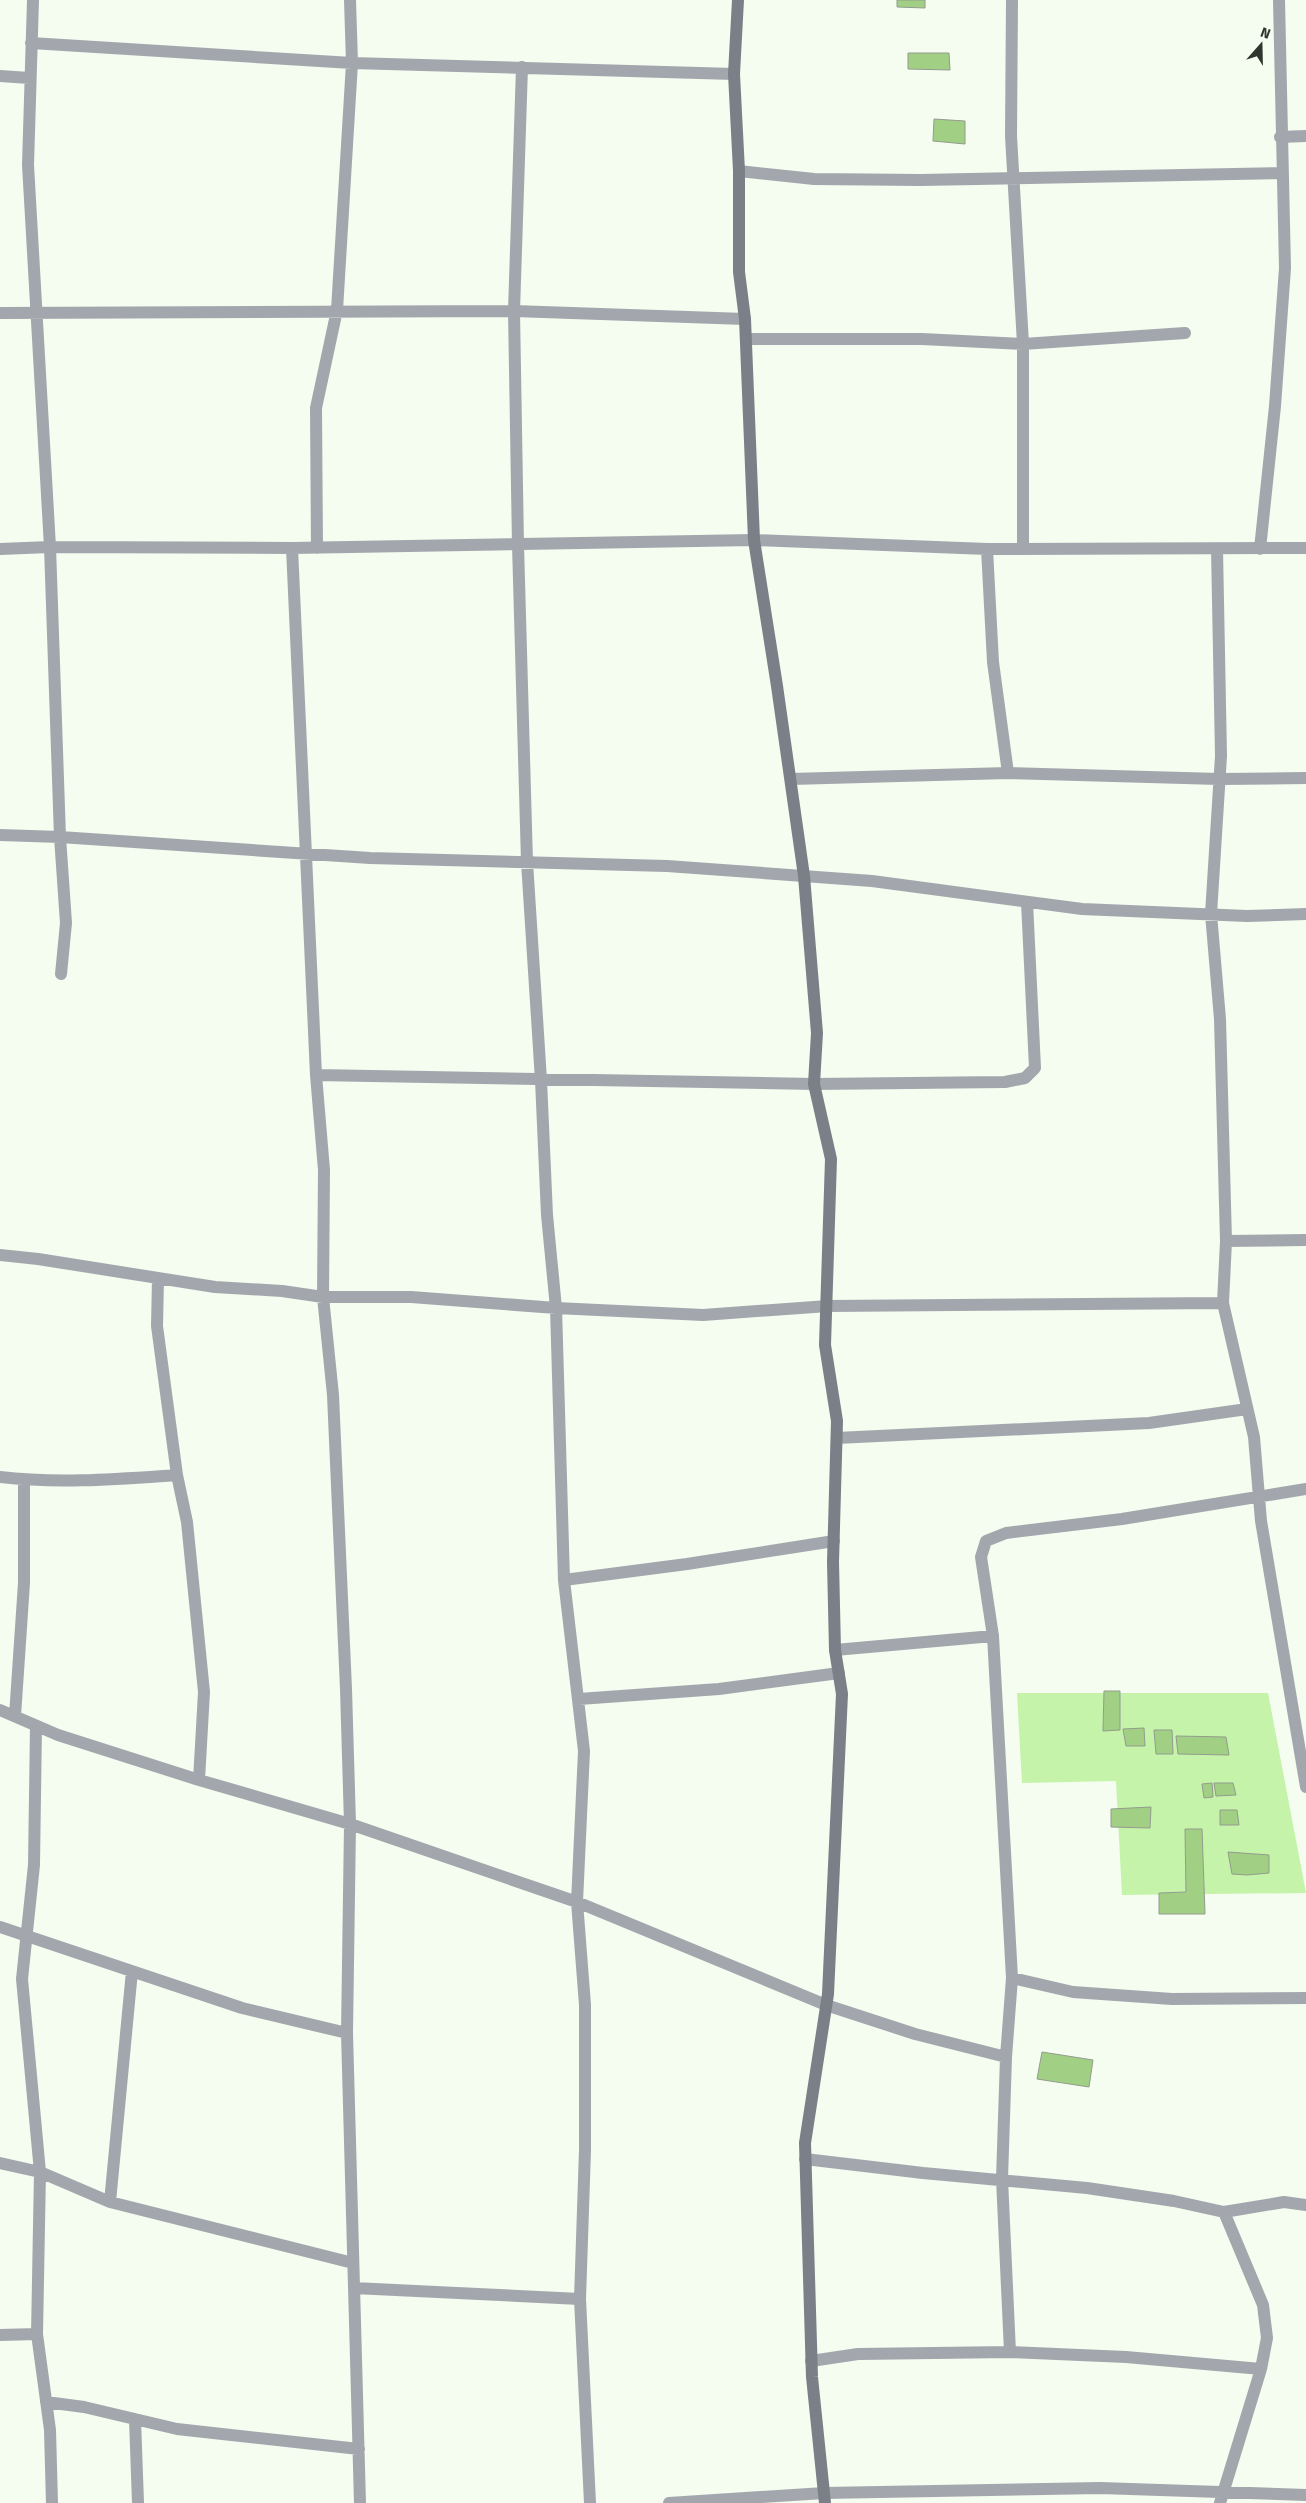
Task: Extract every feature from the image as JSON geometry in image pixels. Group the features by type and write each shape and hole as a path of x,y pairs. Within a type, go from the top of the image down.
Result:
{"main road":[{"path":"738,0 734,74 739,171 739,272 745,319 754,540 804,876 817,1033 814,1084 831,1159 828,1306 825,1345 837,1421 834,1541 835,1650 842,1694 826,2005 805,2143 812,2361 824,2498"}],"street":[{"path":"33,0 29,78 28,165 35,314 50,547 60,837 66,923 61,974"},
{"path":"317,548 316,408 338,310 352,63 350,0"},
{"path":"1012,0 1011,136 1023,344 1023,549"},
{"path":"1260,549 1275,406 1285,268 1283,173 1280,137 1279,0"},
{"path":"31,43 352,63 734,74"},
{"path":"522,67 514,311 518,545 527,862 541,1080 547,1215 556,1308 564,1580 584,1751 578,1902 585,2005 585,2150 580,2299 590,2503"},
{"path":"0,76 29,78"},
{"path":"1280,137 1306,136"},
{"path":"739,171 814,179 1014,178 1283,173"},
{"path":"0,313 338,310 514,311 745,319"},
{"path":"746,339 922,339 1023,344 1185,333"},
{"path":"0,549 50,547 317,548 754,540 987,549 1306,548"},
{"path":"292,548 316,1074 324,1170 322,1297 334,1404 350,1824 347,2032 355,2392 360,2503"},
{"path":"987,549 993,662 1008,773"},
{"path":"1217,549 1221,756 1211,914 1220,1019 1226,1241 1223,1303 1254,1437 1259,1498 1306,1788"},
{"path":"791,779 1008,773 1219,779 1306,778"},
{"path":"0,835 306,852 370,858 667,866 872,881 1082,909 1211,914 1306,914"},
{"path":"316,1074 814,1084 1004,1082 1025,1078 1035,1068 1027,902"},
{"path":"1226,1241 1306,1240"},
{"path":"0,1255 215,1287 322,1297 411,1297 556,1308 703,1315 828,1306 1223,1303"},
{"path":"158,1278 157,1326 177,1475 187,1522 204,1692 199,1780"},
{"path":"836,1438 1149,1422 1247,1409"},
{"path":"0,1478 94,1481 177,1475"},
{"path":"15,1716 24,1583 24,1480"},
{"path":"1010,2352 1002,2179 1006,2057 1012,1978 993,1636 981,1557 986,1541 1006,1533 1122,1520 1306,1489"},
{"path":"564,1580 687,1564 834,1541"},
{"path":"835,1650 993,1636"},
{"path":"579,1699 719,1689 839,1673"},
{"path":"0,1710 36,1726 199,1780 350,1824 578,1902 826,2005 915,2034 1006,2057"},
{"path":"36,1726 34,1865 22,1979 40,2172 37,2334 50,2430 52,2503"},
{"path":"0,1927 242,2008 347,2032"},
{"path":"110,2202 132,1971"},
{"path":"1012,1978 1073,1992 1172,1999 1306,1998"},
{"path":"805,2159 923,2173 1087,2188 1174,2201 1224,2212 1284,2202 1306,2205"},
{"path":"0,2163 40,2172 110,2202 353,2263"},
{"path":"1221,2498 1261,2369 1267,2338 1263,2305 1224,2212"},
{"path":"354,2288 580,2299"},
{"path":"0,2335 37,2334"},
{"path":"812,2361 858,2354 1010,2352 1126,2357 1261,2369"},
{"path":"46,2402 84,2407 177,2429 359,2449"},
{"path":"135,2419 138,2503"},
{"path":"669,2503 1100,2488 1221,2498 1306,2495"}],"green space":[{"path":"1017,1693 1268,1693 1306,1893 1122,1895 1116,1781 1022,1783"}],"building":[{"path":"897,0 925,0 925,8 897,7"},
{"path":"908,53 949,53 950,70 908,69"},
{"path":"934,119 965,121 965,144 933,141"},
{"path":"1104,1691 1120,1691 1120,1730 1103,1731"},
{"path":"1144,1728 1145,1746 1126,1746 1123,1729"},
{"path":"1154,1730 1172,1730 1173,1754 1156,1754"},
{"path":"1176,1736 1226,1737 1229,1755 1178,1754"},
{"path":"1212,1783 1213,1797 1204,1798 1202,1784"},
{"path":"1214,1783 1233,1783 1236,1795 1216,1796"},
{"path":"1151,1807 1150,1828 1111,1827 1111,1809"},
{"path":"1220,1810 1237,1810 1239,1825 1220,1825"},
{"path":"1185,1829 1202,1829 1205,1914 1159,1914 1159,1893 1186,1892"},
{"path":"1228,1852 1269,1855 1269,1873 1232,1874"},
{"path":"1042,2052 1093,2060 1089,2087 1037,2079"}]}
